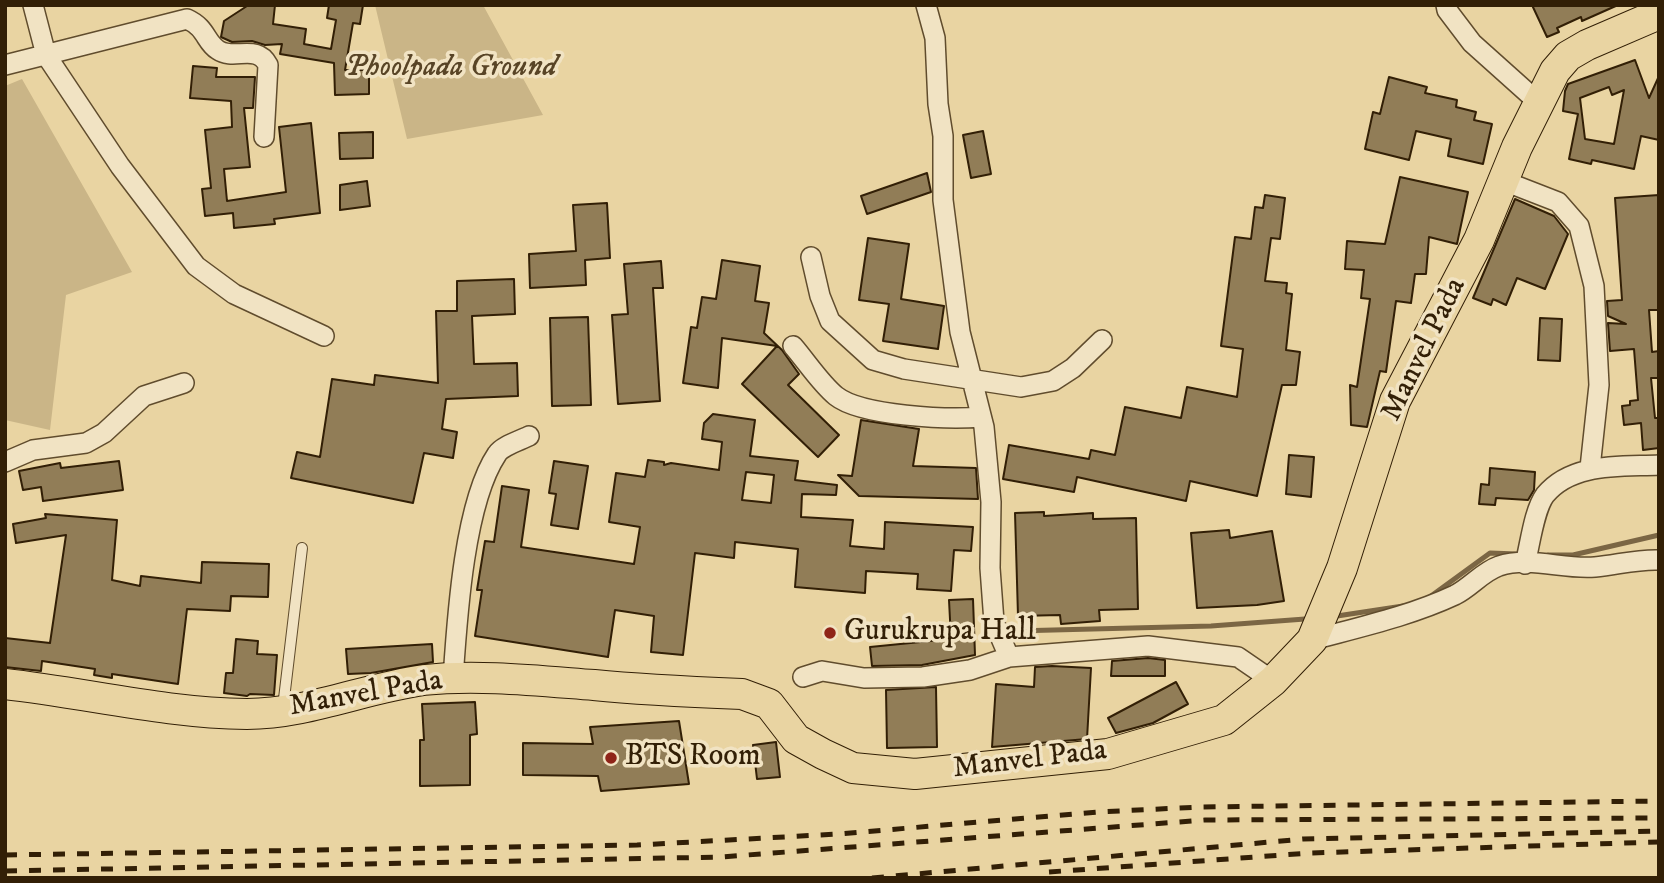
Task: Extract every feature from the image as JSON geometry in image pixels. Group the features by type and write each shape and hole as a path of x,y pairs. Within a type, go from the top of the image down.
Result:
{"main road":[{"name":"Manvel Pada","path":"5,684 66,691 117,702 184,711 249,714 282,712 424,680 545,681 742,694 769,704 796,738 853,768 915,774 1108,754 1224,720 1273,681 1312,640 1342,568 1395,401 1479,240 1517,147 1555,71 1568,56 1659,14"}],"street":[{"path":"33,5 53,54 120,166 196,266 234,294 324,336"},
{"path":"926,5 935,38 938,104 943,136 943,200 960,332 981,417 991,502 990,568 994,622 1009,657"},
{"path":"1446,5 1472,43 1539,103"},
{"path":"5,65 187,19 198,24 217,50 225,53 254,53 264,57 268,65 264,136"},
{"path":"1504,181 1558,202 1579,226 1594,286 1599,385 1590,468"},
{"path":"811,257 820,296 830,321 873,360 904,369 1021,387 1053,381 1073,368 1102,340"},
{"path":"793,346 836,396 863,409 963,419 981,417"},
{"path":"5,463 33,450 86,443 104,433 144,396 184,383"},
{"path":"453,679 456,631 466,557 480,490 498,452 529,436"},
{"path":"1525,564 1537,512 1545,496 1558,484 1590,468 1659,465"},
{"path":"1312,640 1391,618 1457,594 1480,575 1501,565 1593,568 1641,559 1659,559"},
{"path":"803,677 822,671 864,678 923,677 970,670 1009,657 1148,646 1238,657 1273,681"}],"lane":[{"path":"282,712 302,548"}],"green space":[{"name":"Phoolpada Ground","path":"375,5 483,5 543,115 407,139"},
{"path":"22,79 132,272 66,295 50,430 5,420 5,86"}],"building":[{"path":"275,5 273,24 306,29 304,44 331,49 336,20 327,18 329,5 363,5 360,24 353,23 345,70 369,70 369,94 335,95 334,63 280,54 282,44 232,42 221,37 224,21 247,6"},
{"path":"1532,5 1618,5 1582,21 1581,17 1557,28 1559,32 1547,37"},
{"path":"1635,60 1649,98 1659,76 1659,140 1641,136 1634,169 1592,160 1591,164 1569,159 1578,114 1563,111 1568,84","holes":["1609,87 1612,95 1624,90 1614,144 1585,139 1580,98"]},
{"path":"193,66 217,68 216,77 255,77 253,108 244,108 250,167 224,169 227,201 286,192 279,127 311,123 320,213 274,219 275,224 234,228 233,213 205,216 202,189 211,188 205,130 232,127 231,101 190,98"},
{"path":"1389,77 1427,87 1425,93 1457,100 1456,107 1476,112 1474,120 1492,124 1483,164 1448,156 1451,139 1416,131 1409,160 1365,149 1373,112 1380,114"},
{"path":"983,131 991,174 971,178 963,135"},
{"path":"373,132 373,158 340,159 339,133"},
{"path":"927,173 931,192 867,214 861,196"},
{"path":"1400,177 1468,192 1457,244 1429,237 1426,274 1415,274 1411,303 1396,301 1386,372 1380,371 1367,427 1351,425 1350,385 1357,387 1370,299 1361,298 1364,270 1345,269 1347,241 1385,244"},
{"path":"367,181 370,206 340,210 340,185"},
{"path":"1265,195 1285,198 1280,239 1271,238 1265,281 1287,283 1286,293 1292,294 1286,350 1300,352 1296,385 1282,385 1257,496 1190,481 1186,501 1077,477 1074,492 1003,479 1009,445 1089,459 1091,450 1115,455 1125,407 1181,418 1187,387 1237,397 1243,349 1221,346 1235,237 1251,239 1255,207 1263,208"},
{"path":"1659,195 1659,310 1649,310 1652,352 1659,351 1659,378 1651,378 1655,418 1659,418 1659,448 1643,450 1641,423 1624,425 1622,406 1638,400 1634,349 1610,351 1608,323 1626,324 1608,316 1607,301 1622,300 1615,198"},
{"path":"1515,199 1554,216 1568,234 1545,289 1517,278 1506,305 1493,299 1491,305 1473,298"},
{"path":"607,203 610,258 585,260 586,285 530,288 529,254 576,251 573,205"},
{"path":"868,238 909,244 901,299 944,306 938,349 883,341 889,304 859,300"},
{"path":"722,260 760,266 755,301 769,303 764,333 782,350 799,374 788,385 839,435 818,457 742,384 777,346 722,338 718,388 683,383 691,327 697,328 702,297 716,299"},
{"path":"661,261 663,288 653,288 660,401 618,404 612,315 628,314 624,264"},
{"path":"514,279 515,314 472,316 474,364 517,363 518,396 446,399 442,429 457,432 453,458 424,453 413,503 291,478 297,452 320,457 332,379 374,385 375,375 438,383 436,311 457,311 457,281"},
{"path":"588,317 591,405 552,406 550,318"},
{"path":"1540,318 1562,319 1560,361 1538,360"},
{"path":"713,414 755,420 750,456 798,461 795,480 837,485 836,495 802,494 801,517 853,520 850,546 884,549 885,522 973,527 971,551 954,550 951,591 917,589 918,574 866,571 865,593 795,587 798,549 735,542 734,558 695,553 683,655 651,652 654,616 615,610 608,657 475,636 482,590 477,590 485,541 494,542 502,486 529,490 521,547 634,564 640,527 609,522 616,473 645,477 648,460 664,462 664,465 671,463 719,470 722,442 702,439 704,423","holes":["746,472 774,475 771,503 742,500"]},
{"path":"861,420 919,429 913,466 976,468 978,499 859,496 838,475 852,476"},
{"path":"1289,455 1314,457 1311,497 1286,494"},
{"path":"119,461 123,490 43,501 41,487 23,490 19,471 60,463 61,468"},
{"path":"554,461 588,466 578,529 551,525 556,494 549,493"},
{"path":"1490,468 1535,472 1534,490 1528,500 1496,498 1495,505 1479,504 1481,484 1489,485"},
{"path":"1044,512 1044,516 1093,513 1093,519 1136,518 1138,609 1099,610 1100,621 1061,624 1060,615 1018,616 1015,513"},
{"path":"45,514 117,520 112,580 140,586 141,576 201,583 202,562 269,564 268,597 231,596 230,611 187,609 178,684 112,674 112,678 94,675 95,669 42,661 41,671 5,667 5,638 50,643 66,535 16,543 13,524 46,518"},
{"path":"1229,530 1230,538 1272,531 1284,601 1197,608 1191,533"},
{"path":"973,599 975,655 922,665 872,666 870,647 951,639 949,600"},
{"path":"236,639 258,641 257,654 277,655 274,695 224,693 226,673 233,673"},
{"path":"432,644 433,662 371,673 348,674 346,649"},
{"path":"1148,658 1165,660 1165,676 1111,676 1112,661"},
{"path":"1035,667 1091,668 1087,739 992,747 996,684 1034,687"},
{"path":"1176,682 1188,704 1153,723 1116,733 1108,718"},
{"path":"936,687 937,747 887,748 886,690"},
{"path":"475,702 477,734 470,735 470,785 420,786 420,740 424,740 422,704"},
{"path":"679,721 689,784 601,791 598,776 523,775 523,743 593,744 590,727"},
{"path":"776,742 780,777 757,779 753,745"}],"waterway":[{"path":"1548,555 1573,555 1659,535"},
{"path":"1431,596 1490,553 1517,554"},
{"path":"1337,616 1403,606"},
{"path":"1014,631 1211,626 1305,619"}],"railway":[{"path":"5,855 637,845 838,834 1098,812 1201,807 1659,801"},
{"path":"5,871 721,857 1205,820 1659,818"},
{"path":"872,878 1303,839 1659,831"},
{"path":"1049,872 1310,853 1659,842"}],"place":[{"name":"Gurukrupa Hall","path":"830,633"},
{"name":"BTS Room","path":"611,758"}]}
